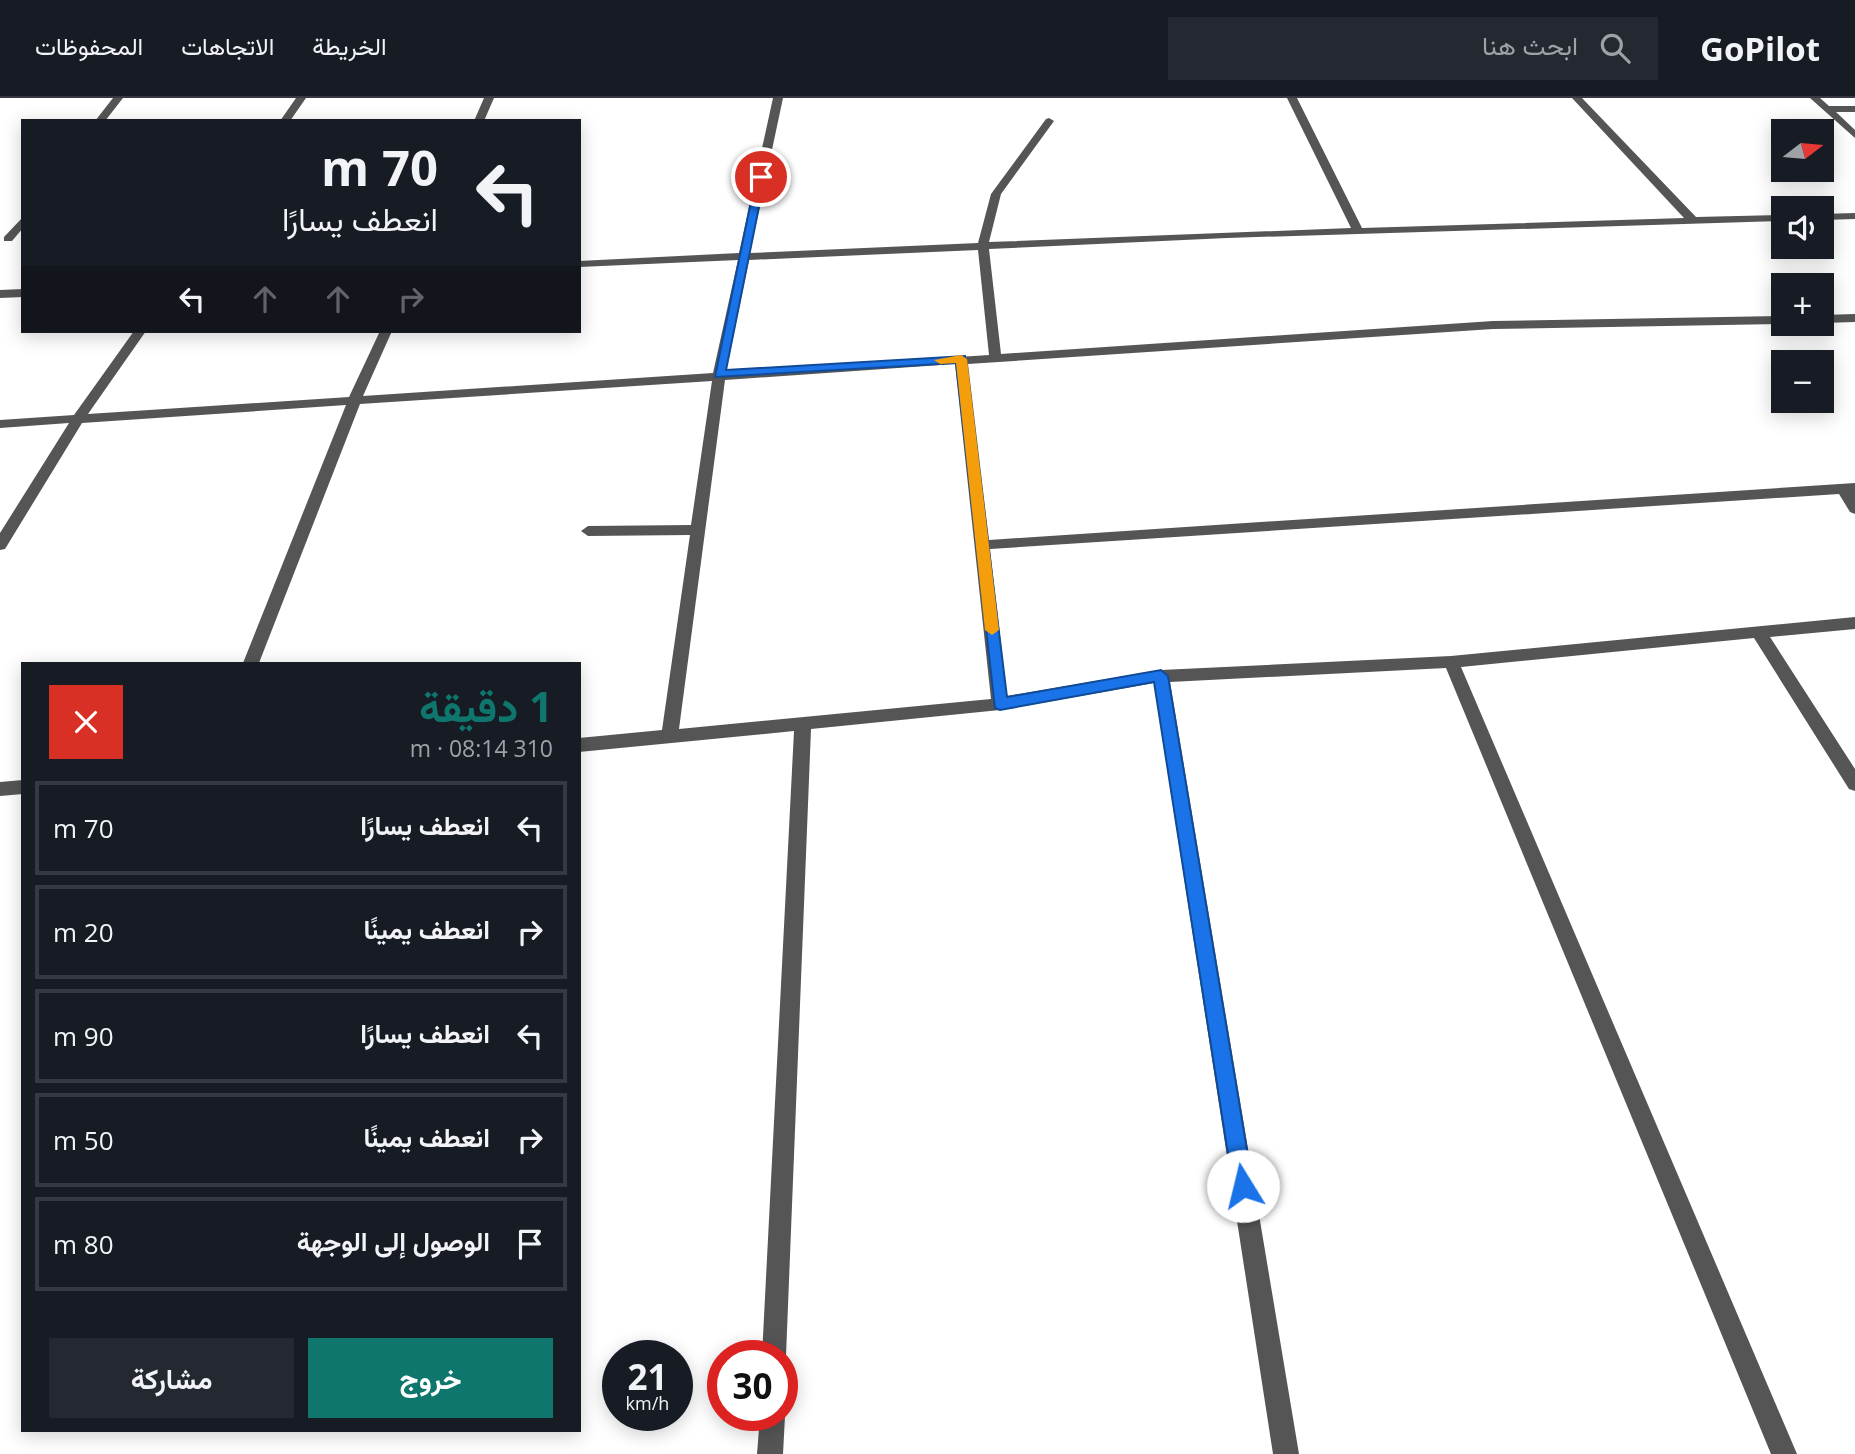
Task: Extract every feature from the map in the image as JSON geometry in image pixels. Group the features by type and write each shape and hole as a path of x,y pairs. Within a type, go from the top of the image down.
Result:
{"street":[{"path":"102,119 118,98"},
{"path":"286,119 301,98"},
{"path":"480,119 489,98"},
{"path":"670,734 719,374 778,98"},
{"path":"1292,98 1358,231"},
{"path":"1577,98 1693,221"},
{"path":"1815,98 1855,135"},
{"path":"1826,108 1855,109"},
{"path":"995,356 983,246 996,194 1049,121"},
{"path":"1834,217 1855,216"},
{"path":"581,264 1358,231 1771,218"},
{"path":"8,239 21,223"},
{"path":"0,294 21,293"},
{"path":"1834,319 1855,318"},
{"path":"0,424 719,374 1493,325 1771,320"},
{"path":"0,545 78,419 139,333"},
{"path":"251,662 355,399 385,333"},
{"path":"961,359 1000,704"},
{"path":"982,545 1850,489 1855,509"},
{"path":"588,531 698,530"},
{"path":"581,745 1000,704 1161,676 1451,662 1855,623"},
{"path":"1759,633 1855,784"},
{"path":"1451,662 1784,1454"},
{"path":"1161,676 1286,1454"},
{"path":"775,1340 803,722"},
{"path":"0,789 21,787"},
{"path":"770,1454 771,1431"}],"slow traffic":[{"path":"940,360 961,359 992,630"}],"route":[{"path":"761,177 719,374 961,359 1000,704 1161,676 1243,1186"}]}
